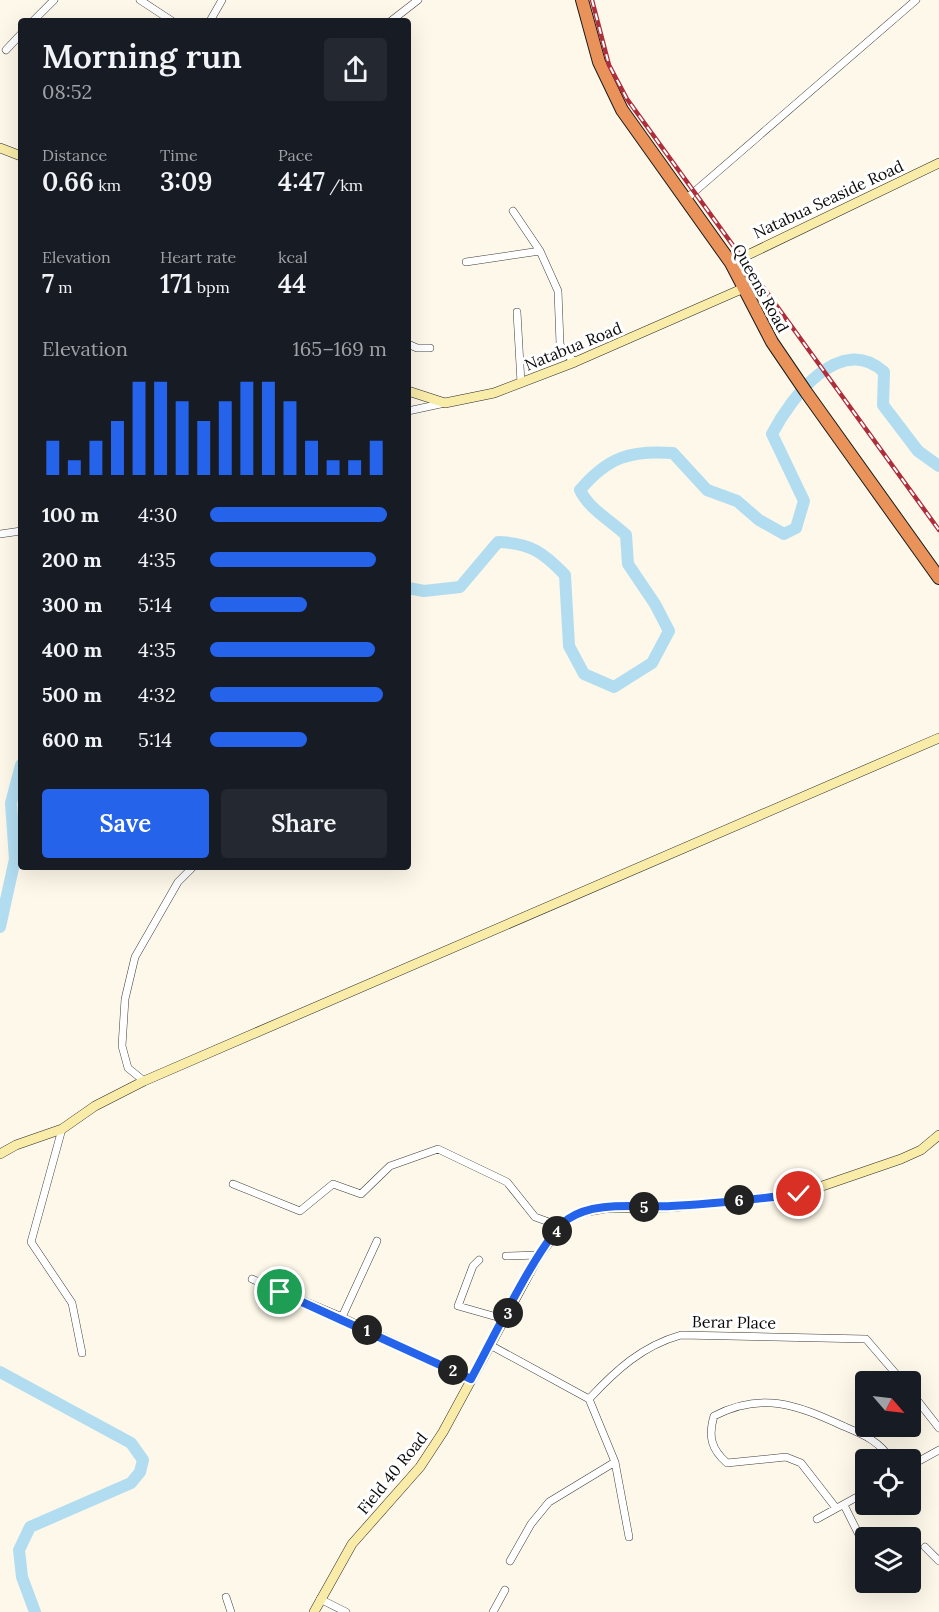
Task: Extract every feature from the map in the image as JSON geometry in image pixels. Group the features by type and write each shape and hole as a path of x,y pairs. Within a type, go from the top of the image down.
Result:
{"highway":[{"name":"Queens Road","path":"582,0 598,62 622,110 731,263 772,342 802,387 939,578"}],"street":[{"path":"36,18 54,0"},
{"path":"140,0 167,18"},
{"path":"212,18 222,0"},
{"path":"395,18 418,0"},
{"path":"686,199 916,0"},
{"path":"6,50 18,37"},
{"path":"0,148 18,155"},
{"name":"Natabua Seaside Road","path":"731,263 939,163"},
{"path":"513,211 540,251 558,291 560,344 564,352 575,362"},
{"path":"466,262 540,251"},
{"name":"Natabua Road","path":"445,404 494,393 521,383 575,362 744,288"},
{"path":"517,312 521,383"},
{"path":"411,345 417,348 430,348"},
{"path":"411,392 445,404"},
{"path":"411,410 445,404"},
{"path":"0,534 18,531"},
{"path":"0,1154 16,1144 62,1129 95,1106 144,1081 939,738"},
{"path":"144,1081 128,1068 122,1046 128,988 135,957 178,882 190,870"},
{"path":"62,1129 31,1242 72,1303 82,1353"},
{"name":"Field 40 Road","path":"314,1612 352,1544 420,1467 443,1432 539,1255 567,1219 582,1212 605,1208 672,1206 799,1194 901,1159 921,1150 939,1135"},
{"path":"233,1184 300,1211 333,1184 361,1194 390,1166 438,1149 507,1182 535,1217 560,1226"},
{"path":"342,1317 377,1241"},
{"path":"506,1256 539,1255"},
{"path":"479,1260 473,1266 458,1306 504,1318"},
{"path":"252,1279 342,1317 471,1379"},
{"name":"Berar Place","path":"589,1399 632,1357 661,1341 681,1335 866,1339 894,1371"},
{"path":"490,1345 589,1399 615,1462 629,1537"},
{"path":"836,1508 801,1462 786,1457 776,1457 727,1463 716,1453 709,1433 714,1416 734,1406 753,1403 800,1406 871,1439 884,1449"},
{"path":"921,1405 939,1428"},
{"path":"921,1460 939,1450"},
{"path":"510,1561 531,1524 549,1502 615,1462"},
{"path":"817,1518 855,1498"},
{"path":"844,1505 855,1527"},
{"path":"925,1547 939,1561"},
{"path":"493,1612 505,1590"},
{"path":"226,1597 231,1612"},
{"path":"320,1599 346,1612"}],"waterway":[{"path":"411,589 424,591 460,587 498,542 519,544 535,550 550,560 565,575 569,646 584,674 614,687 652,663 669,631 655,604 628,564 626,535 594,509 580,490 610,463 644,453 673,453 707,490 737,501 759,520 784,534 796,528 804,501 772,434 791,403 804,388 819,374 835,364 851,360 868,362 884,372 883,405 918,451 939,466"},
{"path":"0,927 15,859 11,803 18,776"},
{"path":"0,1372 131,1443 143,1460 140,1472 131,1483 30,1527 19,1550 22,1577 35,1612"}],"railway":[{"path":"592,0 609,65 627,99 939,530"}],"route":[{"path":"280,1292 342,1317 471,1379 539,1255 567,1219 582,1212 605,1208 672,1206 799,1194"}]}
